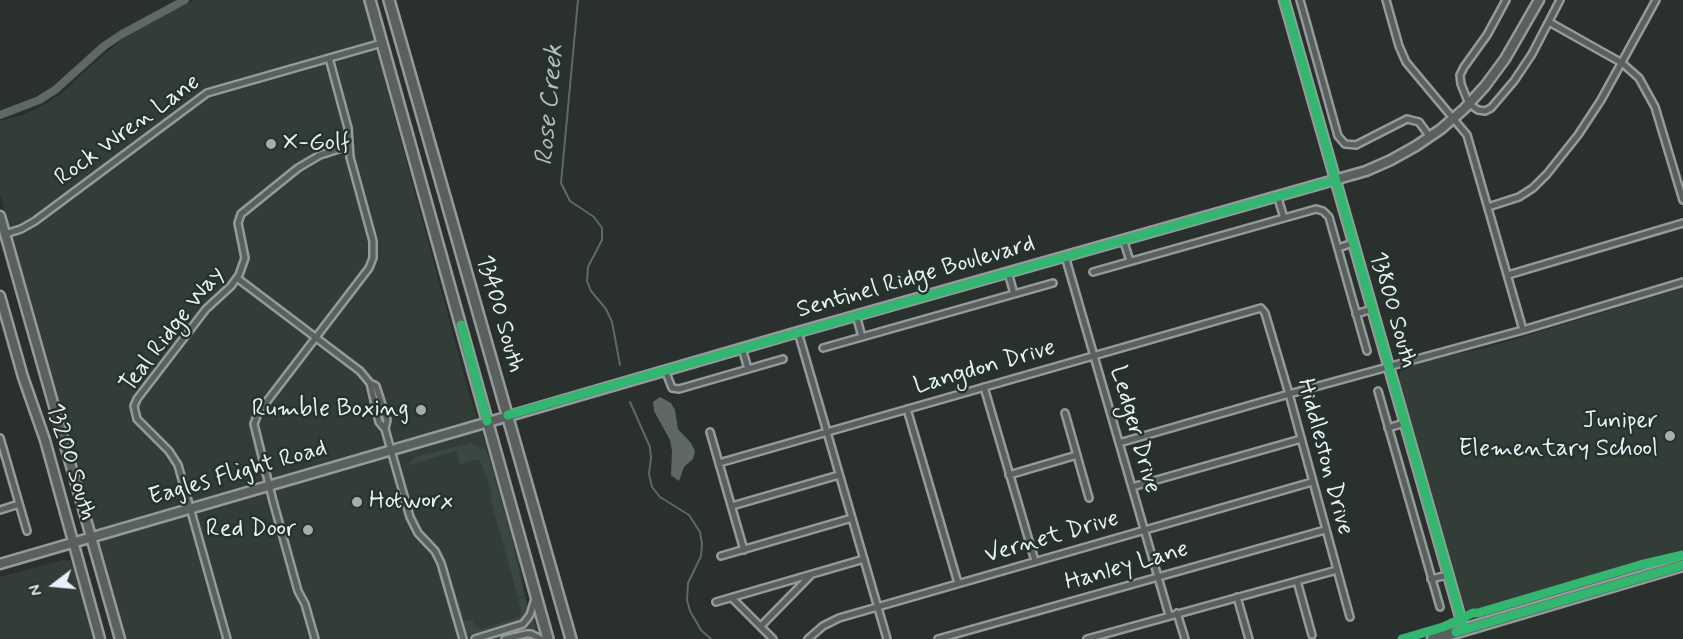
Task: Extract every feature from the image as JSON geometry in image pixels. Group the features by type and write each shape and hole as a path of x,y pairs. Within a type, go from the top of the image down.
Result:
{"highway":[{"path":"1433,639 1683,565"}],"main road":[{"name":"13400 South","path":"370,0 548,639"},
{"name":"13400 South","path":"389,0 571,639"},
{"name":"13800 South","path":"1284,0 1464,630"},
{"name":"Sentinel Ridge Boulevard","path":"487,421 1379,166 1404,154 1430,137 1469,104 1505,59 1539,0"},
{"name":"13200 South","path":"0,216 120,639"},
{"name":"13200 South","path":"0,296 23,377 45,440 100,639"},
{"name":"Eagles Flight Road","path":"0,564 487,421"}],"street":[{"path":"1300,0 1338,136 1345,144 1356,145 1407,119 1419,122 1430,137"},
{"path":"1386,0 1406,62 1454,118 1469,140 1523,330"},
{"path":"1505,0 1482,43 1462,70 1460,81 1469,104 1481,111 1494,106 1524,68 1560,0"},
{"path":"1488,207 1519,197 1540,182 1590,118 1656,0"},
{"path":"1549,22 1622,63 1639,78 1652,98 1683,200"},
{"name":"Rock Wren Lane","path":"5,234 36,221 207,93 382,43"},
{"path":"315,639 305,604 298,591 254,429 256,417 369,268 374,252 374,241 348,146 348,128 329,58"},
{"name":"Teal Ridge Way","path":"228,639 176,461 137,419 134,406 206,309 237,278 242,269 245,258 238,223 240,214 298,168 320,154 348,146"},
{"path":"1277,195 1284,218"},
{"path":"1092,272 1316,209 1323,211 1329,217 1367,351"},
{"path":"1508,274 1683,223"},
{"path":"1123,239 1130,261"},
{"path":"1338,248 1353,243"},
{"name":"Ledger Drive","path":"1065,256 1170,615"},
{"path":"1008,272 1014,294"},
{"path":"237,278 360,371 370,383 379,422 385,429 412,523 435,551 441,563 463,639"},
{"path":"1119,443 1523,330 1683,282"},
{"path":"823,348 1053,283"},
{"name":"Langdon Drive","path":"719,463 1261,308"},
{"name":"Hiddleston Drive","path":"1261,308 1265,313 1289,394 1350,616"},
{"path":"1356,314 1372,309"},
{"path":"856,315 862,337"},
{"path":"798,332 887,639"},
{"path":"742,348 748,369"},
{"path":"665,370 672,388 679,389 783,359"},
{"path":"984,387 1035,561"},
{"path":"1378,391 1440,608"},
{"path":"907,409 957,584"},
{"path":"1065,413 1089,498"},
{"path":"1388,428 1404,423"},
{"path":"710,432 744,549"},
{"path":"0,438 27,531"},
{"path":"1132,487 1300,439"},
{"path":"1010,475 1077,455"},
{"path":"732,506 839,475"},
{"name":"Vernet Drive","path":"808,639 831,622 878,607 1312,482"},
{"path":"0,510 19,504"},
{"path":"721,556 852,518"},
{"name":"Hanley Lane","path":"938,639 1325,530"},
{"path":"716,602 864,559"},
{"path":"1087,639 1336,570"},
{"path":"761,626 812,575"},
{"path":"1431,579 1448,575"},
{"path":"1297,580 1312,635"},
{"path":"475,639 523,624 530,615 536,595"},
{"path":"1237,597 1249,639"},
{"path":"732,598 773,639"},
{"path":"1177,613 1185,639"},
{"path":"1117,630 1119,639"},
{"path":"505,639 526,634 541,639"}],"shaded area":[{"path":"195,0 363,0 469,394 489,454 515,544 528,606 535,617 540,639 125,639 0,194 0,121 24,115 46,104 67,89 127,35"},
{"path":"1683,288 1683,553 1483,615 1477,616 1469,612 1463,604 1399,381 1400,372 1426,361 1489,347"},
{"path":"660,397 671,403 675,410 678,429 695,451 693,459 684,467 679,481 671,475 670,440 654,411 653,402"},
{"path":"473,442 472,444 481,449 483,446 488,455 513,543 524,596 518,597 490,498 492,497 488,480 479,459 460,464 456,451 406,466 416,457"},
{"path":"62,560 70,560 74,567 95,639 0,639 0,577"},
{"path":"525,597 528,609 526,619 520,624 473,637 466,633 457,604 459,601 464,621 472,620 475,626 481,629 520,617 518,599"},
{"path":"533,617 537,634 526,631 497,639 481,639 525,626"}],"waterway":[{"path":"0,115 39,100 55,90 104,46 185,0"},
{"name":"Rose Creek","path":"578,0 561,183 570,201 594,217 602,228 602,240 588,267 587,281 612,322 620,365"},
{"name":"Rose Creek","path":"630,402 650,447 649,474 652,487 660,497 689,515 700,532 701,556 688,583 687,600 690,611 701,630 711,639"}],"cycle path":[{"path":"1284,0 1464,630"},
{"path":"508,415 1335,180"},
{"path":"461,325 487,421"},
{"path":"1402,639 1443,627 1473,613 1640,565 1683,555"},
{"path":"1456,632 1683,565"}],"place":[{"name":"X-Golf","path":"271,144"},
{"name":"Rumble Boxing","path":"421,410"},
{"name":"Juniper Elementary School","path":"1670,436"},
{"name":"Hotworx","path":"357,502"},
{"name":"Red Door","path":"308,530"}]}
